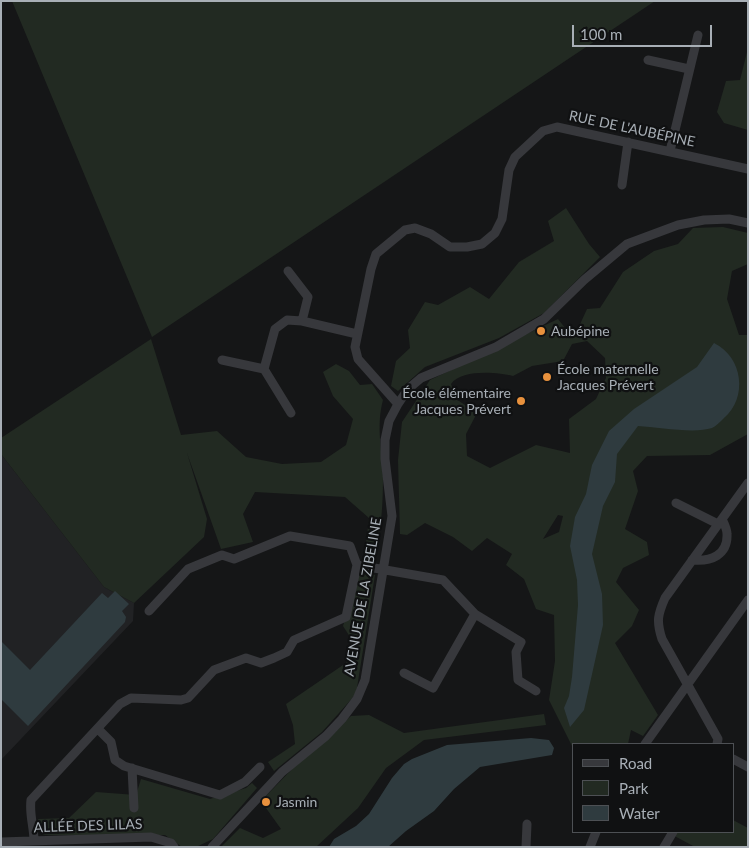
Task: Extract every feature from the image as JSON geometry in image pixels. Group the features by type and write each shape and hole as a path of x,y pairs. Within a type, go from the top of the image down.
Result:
{"street":[{"path":"670,151 698,35"},
{"path":"648,60 689,69"},
{"name":"RUE DE L'AUBÉPINE","path":"398,404 358,359 355,347 371,269 376,254 405,230 415,228 431,234 450,247 467,248 482,244 496,234 502,219 509,170 515,157 543,132 557,127 748,168"},
{"path":"622,185 628,142"},
{"name":"AVENUE DE LA ZIBELINE","path":"212,847 282,772 331,731 357,699 365,680 392,516 384,440 387,427 408,389 421,378 496,347 544,319 584,280 627,244 678,225 704,220 729,219 748,223"},
{"path":"288,271 308,297 302,321"},
{"path":"264,369 275,329 287,320 302,321 357,334"},
{"path":"222,360 264,369 291,413"},
{"path":"717,743 718,739 686,685 662,639 658,626 658,613 665,598 748,483"},
{"path":"676,503 720,521 728,532 726,546 715,558 704,561 692,560"},
{"path":"30,843 34,828 30,810 31,800 125,701 130,698 181,700 188,698 214,670 246,658 261,663 274,658 287,652 294,640 346,618 357,565 350,546 290,536 234,559 222,556 188,569 149,612"},
{"path":"357,565 443,580 475,614 521,642 516,652 518,680 536,691"},
{"path":"646,743 748,600"},
{"path":"404,673 433,688 475,614"},
{"path":"98,729 110,742 115,760 124,766 220,795 245,782 260,766"},
{"path":"734,760 748,767"},
{"path":"132,768 134,808"},
{"path":"526,847 527,824"},
{"path":"590,847 596,833"},
{"path":"664,847 672,833"},
{"name":"ALLÉE DES LILAS","path":"1,842 30,843 151,837 171,844 174,847"}],"shaded area":[{"path":"1,454 104,587 134,603 133,621 1,760"}],"green space":[{"path":"12,1 655,1 152,337"},
{"path":"748,48 748,130 724,123 717,112 726,81 740,80"},
{"path":"566,208 589,244 600,257 544,313 499,338 425,367 398,391 391,386 396,361 410,348 408,330 425,302 438,305 470,287 489,299 519,262 554,241 548,221"},
{"path":"723,227 748,233 748,264 732,271 727,299 739,335 748,335 748,434 710,455 647,456 633,471 638,491 625,529 647,542 649,555 623,568 616,582 639,610 632,626 615,643 658,715 643,736 631,730 628,743 572,743 572,746 549,700 555,661 554,615 536,609 524,579 506,565 512,554 487,538 472,551 453,537 425,523 407,535 400,534 398,460 402,422 430,380 558,319 570,334 576,333 587,309 600,308 623,272 654,251 678,244 693,228","holes":["587,341 605,358 606,378 596,399 569,419 570,453 536,445 490,468 467,456 466,434 477,413 456,399 451,384 456,379 480,373 498,373 513,376 532,366 563,361 572,344","558,515 563,516 559,532 543,539"]},
{"path":"151,339 181,435 217,431 246,457 282,464 321,462 346,445 353,419 333,396 323,372 336,364 349,371 360,385 372,384 383,400 380,419 383,476 382,502 377,545 366,544 369,518 345,497 255,492 243,514 253,542 221,549 187,453 207,519 204,537 134,603 104,587 1,454 1,438"},
{"path":"360,570 375,575 356,694 322,732 274,771 268,762 295,744 293,725 286,704 346,663 354,643 343,626"},
{"path":"544,714 546,725 424,740 386,768 358,808 316,847 221,847 240,828 263,838 281,829 261,801 300,761 351,716 369,715 404,733"},
{"path":"141,779 210,799 246,788 252,783 257,788 213,839 196,847 182,847 165,835 43,835 38,819 69,818 96,792 136,795"},
{"path":"734,821 748,828 748,847 695,847 669,833 734,833"}],"water":[{"path":"714,343 724,349 731,358 739,378 737,400 732,410 715,426 704,430 638,426 617,454 615,482 603,506 592,554 602,594 603,625 584,710 570,727 564,708 569,696 572,677 578,605 577,580 570,546 575,517 586,494 592,465 609,431 634,409 697,367"},
{"path":"115,591 129,604 122,611 126,617 125,622 28,726 1,699 1,641 30,670 102,593 108,598"},
{"path":"531,738 549,740 554,748 552,755 480,767 454,789 434,811 406,831 388,847 329,847 334,839 356,826 369,814 392,778 404,764 412,759 447,745"}],"place":[{"name":"Aubépine","path":"541,331"},
{"name":"École maternelle Jacques Prévert","path":"547,377"},
{"name":"École élémentaire Jacques Prévert","path":"521,401"},
{"name":"Jasmin","path":"266,802"}]}
